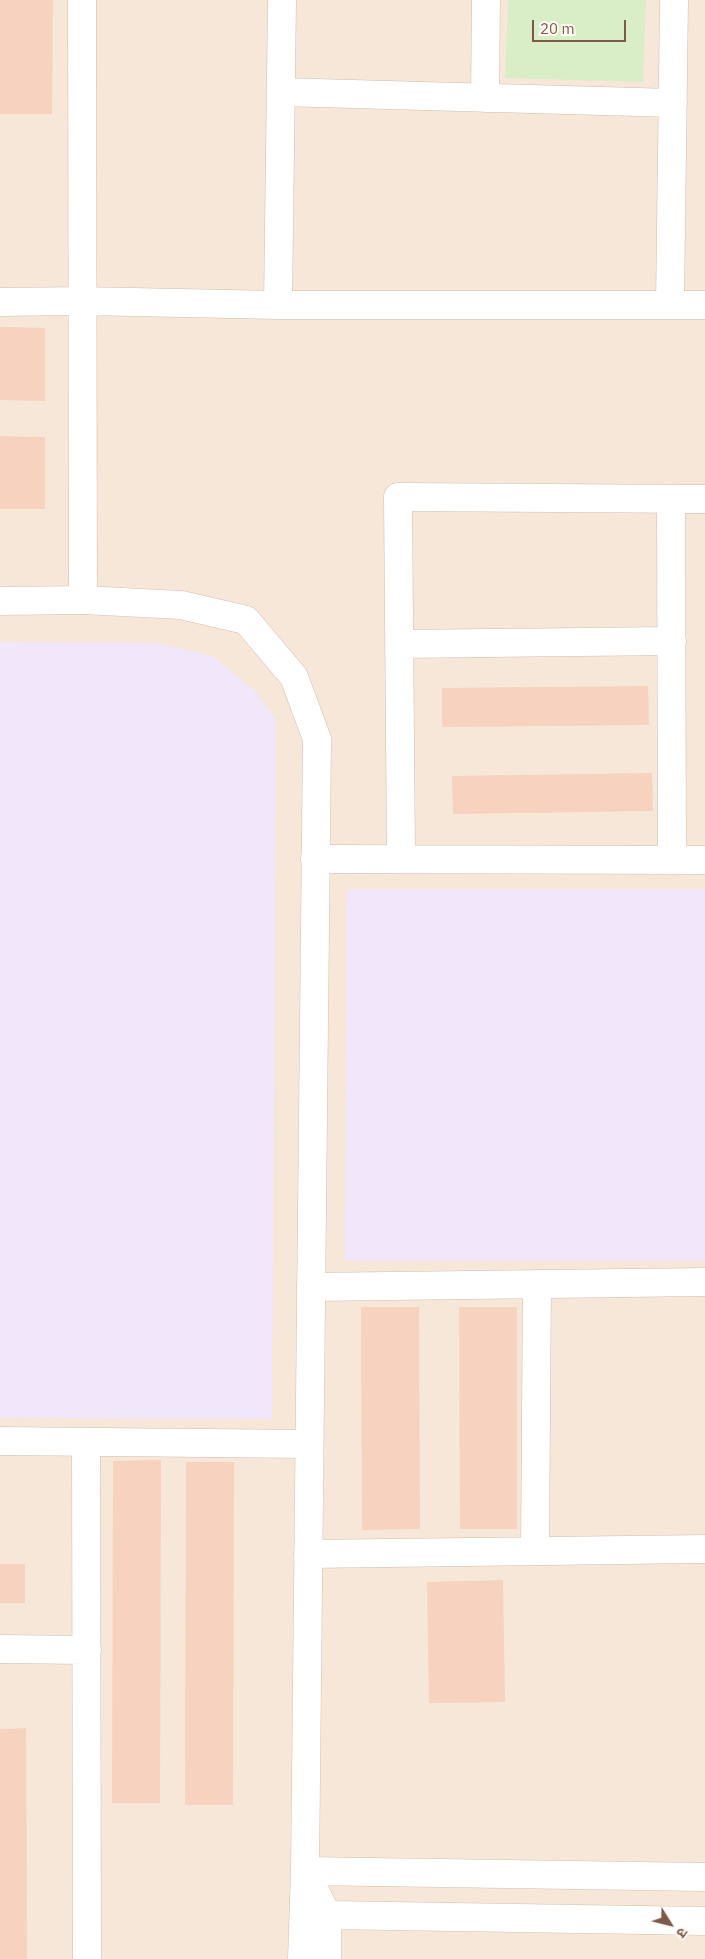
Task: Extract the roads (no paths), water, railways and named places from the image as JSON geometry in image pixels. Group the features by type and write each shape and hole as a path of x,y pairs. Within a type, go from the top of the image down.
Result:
{"street":[{"path":"82,0 83,600"},
{"path":"278,305 282,0"},
{"path":"485,98 486,0"},
{"path":"670,305 674,0"},
{"path":"281,92 673,103"},
{"path":"0,302 83,301 278,305 705,305"},
{"path":"401,859 398,497 705,499"},
{"path":"671,498 672,860"},
{"path":"0,601 83,600 182,605 246,620 294,677 316,738 305,1871 302,1959"},
{"path":"399,644 672,641"},
{"path":"315,859 705,860"},
{"path":"311,1287 705,1282"},
{"path":"535,1551 537,1284"},
{"path":"0,1441 309,1444"},
{"path":"86,1442 87,1959"},
{"path":"308,1554 705,1549"},
{"path":"0,1649 87,1650"},
{"path":"305,1871 705,1877"},
{"path":"305,1871 327,1915 326,1959"},
{"path":"327,1915 705,1921"}]}
